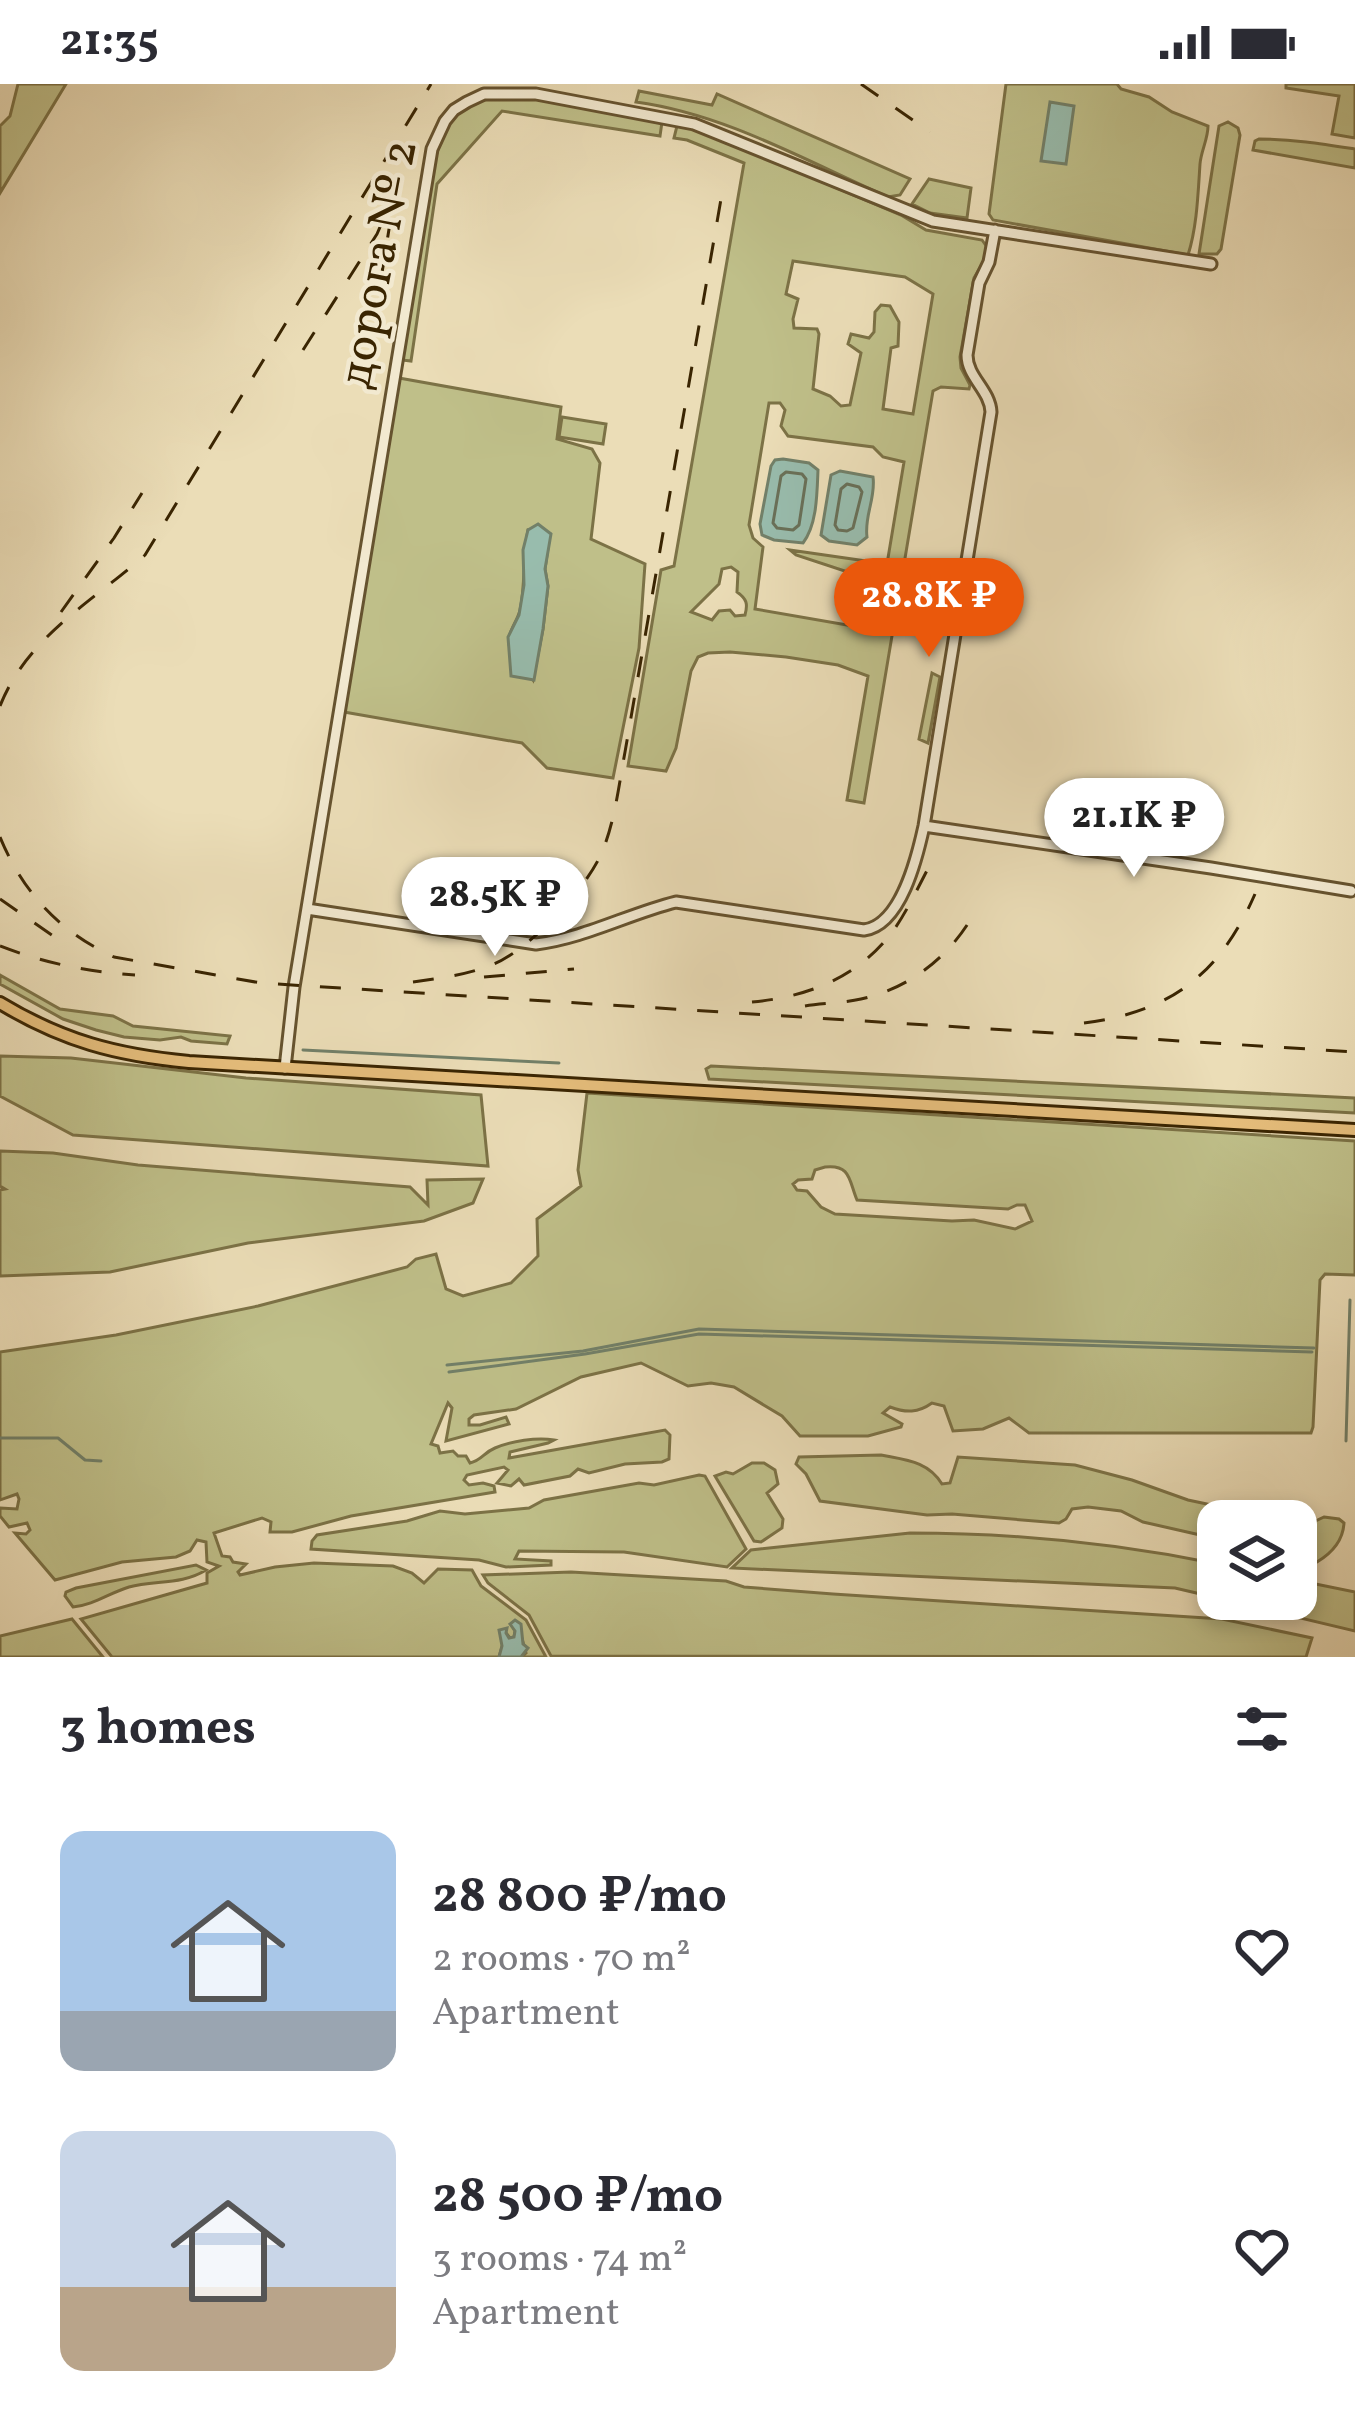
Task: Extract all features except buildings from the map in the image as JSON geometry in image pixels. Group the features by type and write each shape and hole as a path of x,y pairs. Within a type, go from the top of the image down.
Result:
{"main road":[{"path":"0,1003 101,1049 173,1060 1355,1130"}],"street":[{"name":"дорога № 2","path":"286,1068 294,987 432,149 454,110 484,94 518,92 671,119 716,132 933,221 1210,264"},
{"path":"307,909 536,944 566,940 676,902 873,929 889,916 913,872 924,826 991,412 967,355 979,284 995,230"},
{"path":"924,826 1351,891"}],"green space":[{"path":"18,84 66,84 0,193 0,126 10,116"},
{"path":"1006,84 1117,84 1208,126 1188,255 993,220 989,214"},
{"path":"1286,84 1355,84 1355,138 1332,134 1339,96 1286,88"},
{"path":"639,91 712,105 717,94 910,179 900,195 888,197 733,128 636,102"},
{"path":"497,97 531,98 662,122 660,136 502,111 437,184 411,361 402,360 440,143 464,109"},
{"path":"1228,122 1240,135 1221,249 1217,254 1199,254 1219,126"},
{"path":"677,126 697,129 901,215 926,230 982,240 987,247 974,278 960,357 969,389 933,391 864,803 847,800 868,676 838,665 730,652 698,657 666,771 628,766 661,570 674,566 744,163 674,138","holes":["793,261 905,277 933,294 913,414 883,409 891,348 898,346 899,322 890,306 881,305 875,312 869,338 851,334 848,344 861,353 850,405 841,406 813,389 819,334 817,329 794,328 798,299 786,294","769,403 780,403 785,410 781,426 788,436 873,447 883,457 904,462 887,564 790,550 854,574 847,625 755,609 763,547 753,538 749,525","731,567 738,572 737,592 746,602 745,615 719,611 712,620 691,612 719,584 722,569"]},
{"path":"1259,139 1355,149 1355,168 1253,150"},
{"path":"929,179 971,188 967,218 930,213 912,204"},
{"path":"399,378 561,407 557,439 592,449 600,463 591,539 645,564 639,648 613,778 547,768 522,743 344,712","holes":["528,530 550,534 543,629 533,680 514,656 509,638 522,600"]},
{"path":"562,417 606,424 603,444 559,437"},
{"path":"932,673 940,677 928,743 919,739"},
{"path":"0,975 60,1009 113,1016 133,1026 230,1036 227,1044 181,1037 124,1037 96,1030 63,1019 0,984"},
{"path":"0,1056 71,1058 246,1078 481,1095 488,1166 73,1135 0,1096"},
{"path":"706,1069 1355,1098 1355,1113 709,1079"},
{"path":"587,1093 1355,1141 1355,1275 1325,1274 1320,1280 1311,1433 1029,1433 1009,1418 983,1429 953,1431 944,1406 932,1403 912,1411 890,1407 883,1413 901,1427 868,1436 800,1436 782,1416 734,1387 688,1386 641,1363 581,1377 516,1409 474,1415 469,1425 506,1417 509,1424 446,1441 452,1408 448,1403 431,1444 440,1453 466,1456 470,1463 495,1448 524,1440 554,1440 510,1452 509,1458 665,1430 670,1435 669,1459 589,1473 578,1469 570,1476 524,1485 519,1479 511,1486 497,1483 508,1470 504,1467 467,1475 464,1480 469,1485 494,1486 495,1492 351,1516 292,1532 270,1532 271,1522 262,1518 214,1533 222,1556 246,1564 240,1575 314,1563 393,1566 424,1583 438,1569 472,1570 481,1586 526,1620 546,1657 521,1657 526,1653 521,1635 511,1623 514,1637 506,1633 499,1657 112,1657 81,1619 207,1583 207,1573 219,1566 207,1562 206,1542 197,1540 190,1551 176,1557 122,1562 55,1580 15,1533 26,1534 30,1530 27,1523 9,1527 0,1516 0,1508 17,1509 19,1499 17,1494 0,1500 0,1352 116,1335 258,1306 407,1267 416,1259 436,1254 446,1289 463,1296 511,1283 538,1256 537,1219 581,1186 578,1170","holes":["834,1167 848,1175 857,1200 1008,1209 1025,1205 1032,1221 1015,1229 974,1220 835,1214 793,1184 812,1179 815,1170"]},
{"path":"0,1151 410,1187 428,1205 427,1180 483,1179 473,1203 424,1221 248,1243 110,1272 0,1276 0,1190 5,1189 0,1186"},
{"path":"881,1455 908,1460 923,1466 942,1484 950,1483 958,1457 1075,1465 1197,1502 1197,1534 1143,1522 1121,1511 1088,1507 1072,1509 1059,1523 927,1515 820,1501 796,1464 799,1457"},
{"path":"752,1463 775,1470 778,1484 767,1493 783,1519 782,1528 761,1542 754,1541 715,1476 733,1474"},
{"path":"705,1476 746,1549 727,1567 624,1552 519,1551 515,1559 551,1561 551,1565 506,1567 479,1560 311,1549 317,1535 440,1511 465,1514 529,1508 544,1500"},
{"path":"1324,1517 1344,1523 1336,1546 1317,1562 1317,1520"},
{"path":"910,1533 1064,1541 1197,1560 1197,1593 1175,1588 732,1568 751,1550"},
{"path":"196,1565 206,1570 178,1580 129,1587 81,1606 73,1607 65,1596 76,1588"},
{"path":"571,1572 726,1581 744,1587 833,1594 1227,1620 1312,1638 1306,1657 551,1656 529,1615 483,1575"},
{"path":"1317,1584 1355,1592 1355,1631 1309,1620 1317,1620"},
{"path":"72,1619 103,1657 0,1657 0,1636"}],"water":[{"path":"1050,102 1074,106 1066,164 1041,161"},
{"path":"783,459 809,463 818,470 814,518 803,543 762,535 771,466"},
{"path":"840,471 873,477 867,537 857,545 829,541 821,535 831,475"},
{"path":"538,524 551,534 534,680 511,676 508,637 519,615 528,530"},
{"path":"515,1620 521,1624 523,1644 528,1648 521,1657 499,1657 499,1630 507,1628 509,1638 514,1637 510,1624"}],"waterway":[{"path":"303,1050 559,1063"},
{"path":"1346,1441 1350,1300"},
{"path":"447,1365 583,1351 699,1329 1314,1348"},
{"path":"449,1372 699,1334 1312,1352"},
{"path":"0,1438 58,1438 85,1460 101,1461"}],"railway":[{"path":"0,706 44,640 145,555 431,84"},
{"path":"861,84 930,132"},
{"path":"303,350 377,234 396,190"},
{"path":"413,982 474,971 524,945 584,883 602,852 619,790 721,199"},
{"path":"381,279 390,223"},
{"path":"61,612 142,493"},
{"path":"0,837 20,876 45,909 95,947 114,957 261,983 1355,1052"},
{"path":"752,1002 812,989 864,961 893,931 931,863"},
{"path":"1084,1023 1142,1009 1189,984 1226,946 1255,894"},
{"path":"0,899 59,940"},
{"path":"805,1006 880,994 914,977 944,954 977,908"},
{"path":"0,946 66,966 135,975"},
{"path":"484,977 574,969"}]}
